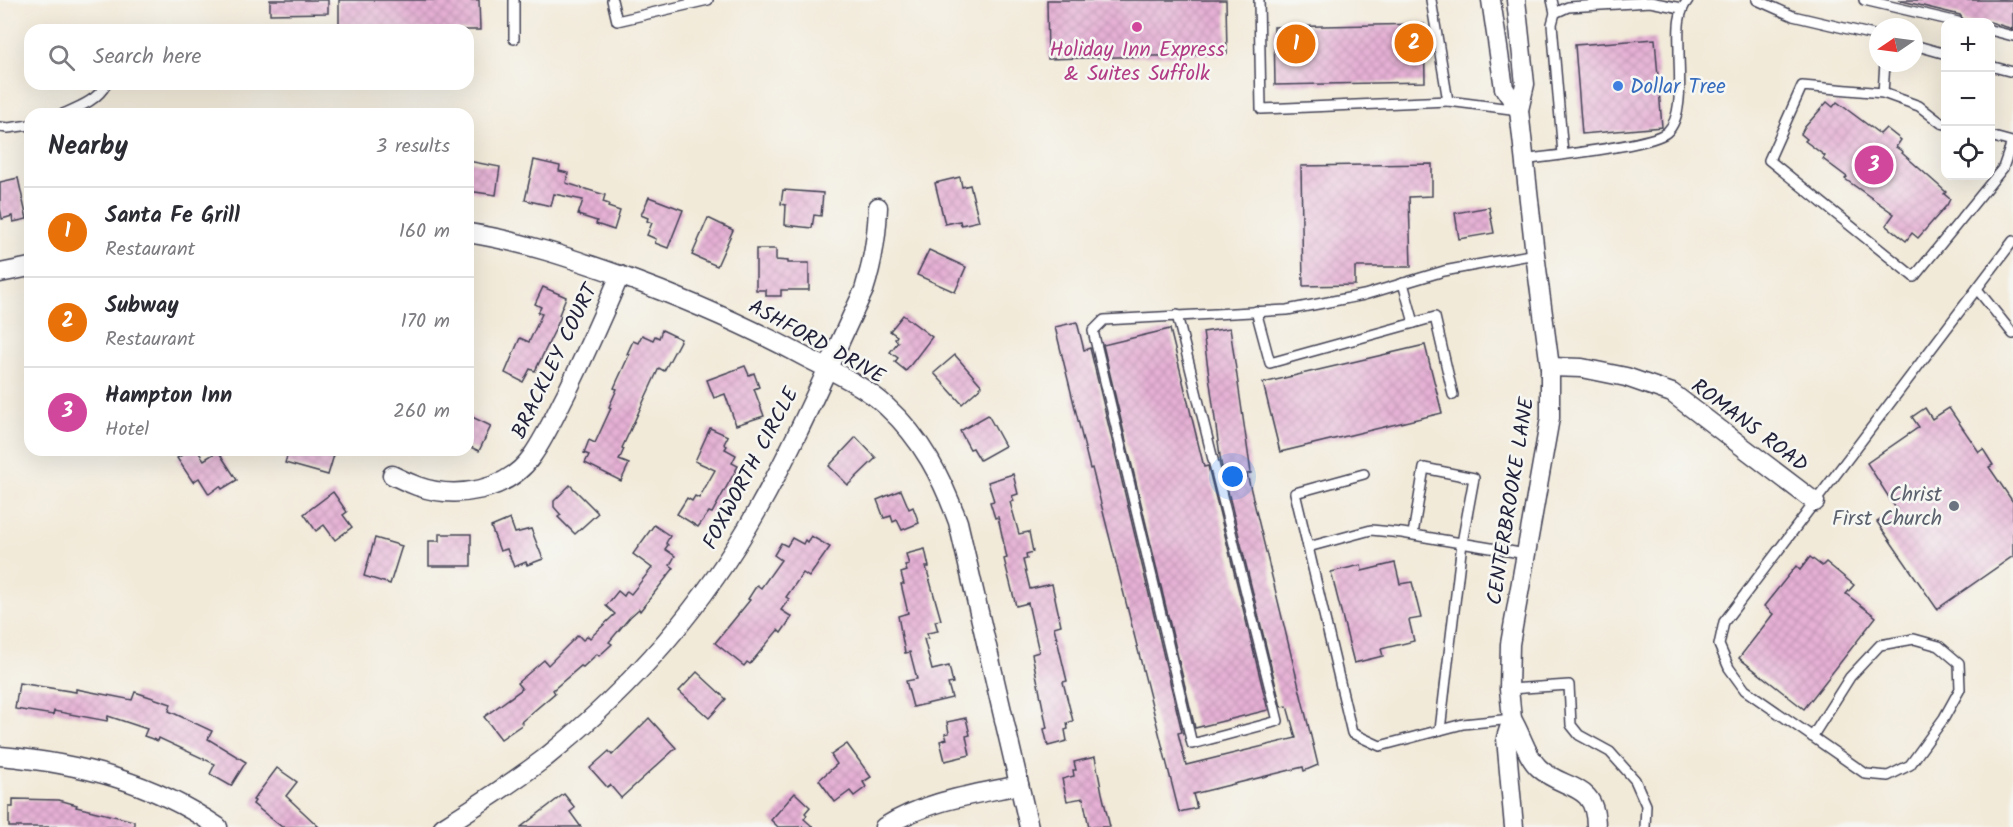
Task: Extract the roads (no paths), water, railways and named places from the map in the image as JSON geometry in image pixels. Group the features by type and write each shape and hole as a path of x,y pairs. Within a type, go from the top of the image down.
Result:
{"street":[{"name":"CENTERBROOKE LANE","path":"1491,0 1504,88 1519,110"},
{"name":"CENTERBROOKE LANE","path":"1514,827 1506,738 1512,720 1509,689 1510,644 1550,418 1550,368 1519,110 1525,84 1516,0"},
{"name":"FOXWORTH CIRCLE","path":"443,827 499,792 536,764 600,709 655,654 720,571 756,513 795,440 864,290 877,237 878,207"},
{"name":"ASHFORD DRIVE","path":"474,234 531,246 584,262 716,313 767,336 878,398 905,426 925,451 944,485 958,522 1029,827"},
{"path":"0,273 24,268"},
{"name":"BRACKLEY COURT","path":"392,475 435,491 458,492 483,489 501,482 518,471 532,457 556,414 590,346 620,276"},
{"name":"ROMANS ROAD","path":"1550,368 1582,368 1626,377 1672,393 1815,502"},
{"name":"CENTERBROOKE LANE","path":"1512,720 1521,732 1529,756 1538,767 1554,778 1580,789 1589,800 1596,813 1596,827"},
{"path":"0,756 75,766 119,777 157,792 219,827"},
{"path":"884,827 903,815 928,805 1019,785"}],"lane":[{"path":"514,0 514,39"},
{"path":"612,0 617,21 708,0"},
{"path":"1259,0 1261,109 1448,101 1519,110"},
{"path":"1431,0 1448,101"},
{"path":"1552,0 1555,14 1552,24 1563,154"},
{"path":"1524,160 1646,141 1667,132 1679,110 1678,29 1681,8 1688,0"},
{"path":"1756,0 1793,16 1869,34"},
{"path":"1864,0 1941,18"},
{"path":"1555,14 1568,7 1650,1 1681,8"},
{"path":"1995,31 2013,36"},
{"path":"1923,48 1941,53"},
{"path":"1995,67 2013,72"},
{"path":"1883,93 1885,72"},
{"path":"1941,123 1919,106 1883,93 1802,86 1769,160 1914,277 1993,180"},
{"path":"77,108 103,90"},
{"path":"0,127 24,126"},
{"path":"1995,137 2012,142 2003,168 1995,178"},
{"path":"1812,737 1850,678 1880,645 1914,639 1939,646 1959,663 1960,689 1944,718 1910,765 1888,776 1866,774 1812,737 1745,690 1729,668 1719,645 1724,622 2013,241"},
{"path":"1177,315 1278,721 1192,744 1093,331 1104,320 1177,315 1287,310 1364,295 1444,271 1535,254"},
{"path":"1403,284 1414,323"},
{"path":"1977,289 2013,334"},
{"path":"1256,311 1270,363 1435,317 1453,395"},
{"path":"1413,534 1424,468 1474,478 1462,543 1440,730"},
{"path":"1364,474 1295,493 1352,733 1380,746 1463,724 1512,720"},
{"path":"1308,547 1371,530 1413,534 1526,554"},
{"path":"1509,689 1569,685 1571,725 1579,735 1610,752 1635,780 1646,805 1646,827"}],"place":[{"name":"Holiday Inn Express & Suites Suffolk","path":"1137,27"},
{"name":"Subway","path":"1414,43"},
{"name":"Santa Fe Grill","path":"1296,44"},
{"name":"Dollar Tree","path":"1618,86"},
{"name":"Hampton Inn","path":"1874,165"},
{"name":"Christ First Church","path":"1954,506"}]}
